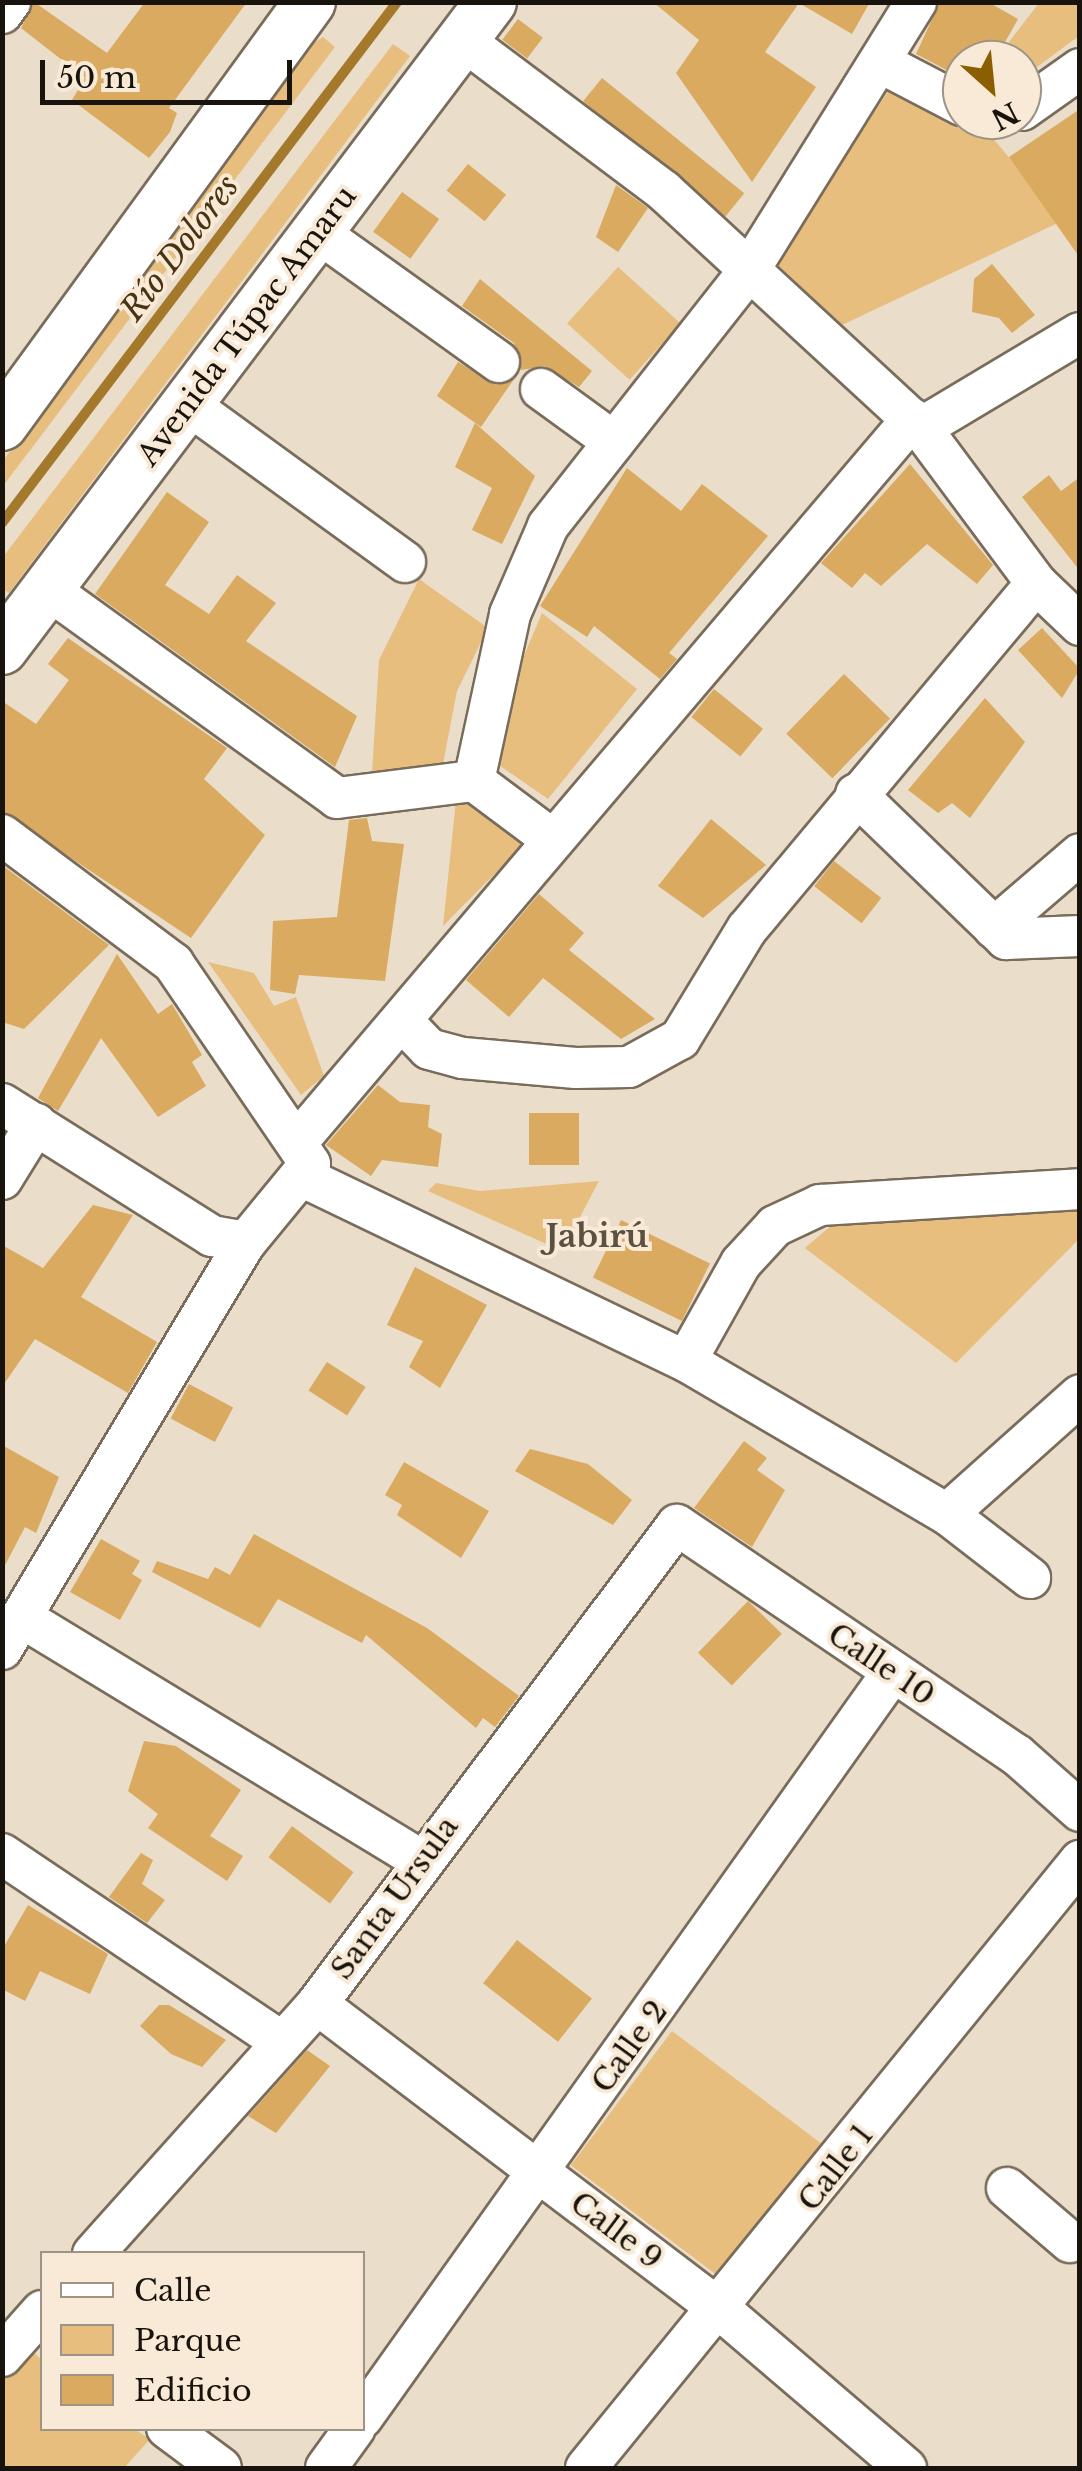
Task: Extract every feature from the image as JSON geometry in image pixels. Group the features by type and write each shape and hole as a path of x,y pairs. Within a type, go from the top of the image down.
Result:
{"street":[{"path":"2,13 10,2"},
{"path":"2,425 310,2"},
{"path":"474,782 510,614 548,526 748,272 885,65 916,2"},
{"path":"477,21 916,423 1036,583 1080,625"},
{"name":"Avenida Túpac Amaru","path":"2,649 477,21"},
{"path":"885,65 942,94"},
{"path":"1042,96 1080,70"},
{"path":"316,231 499,362"},
{"path":"421,1860 12,1633 246,1242 300,1159 404,1022 553,840 916,423 1080,334"},
{"path":"541,389 614,442"},
{"path":"188,405 405,562"},
{"path":"404,1022 429,1048 462,1058 629,1067 680,1039 747,930 856,794 1036,583"},
{"path":"49,590 337,798 474,782 553,840"},
{"path":"856,794 1006,939 1080,936"},
{"path":"2,835 173,962 300,1159 686,1361 948,1514 1030,1578"},
{"path":"994,928 1080,854"},
{"path":"2,1179 20,1114 212,1236 246,1242"},
{"path":"686,1361 741,1263 775,1226 820,1205 1080,1189"},
{"path":"948,1514 1080,1396"},
{"name":"Calle 10","path":"677,1526 1017,1756 1080,1811"},
{"name":"Santa Ursula","path":"96,2251 279,2040 316,2004 677,1526"},
{"name":"Calle 2","path":"365,2414 892,1673"},
{"path":"2,1854 279,2040"},
{"name":"Calle 1","path":"586,2468 722,2311 1080,1862"},
{"name":"Calle 9","path":"316,2004 722,2311 906,2468"},
{"path":"1007,2188 1076,2241"},
{"path":"171,2431 221,2468"},
{"path":"326,2468 353,2431"}],"green space":[{"path":"1039,3 1079,3 1079,36 1042,63 1042,40 1010,40"},
{"path":"323,37 335,47 3,486 3,461 302,50"},
{"path":"393,44 410,56 9,593 3,589 3,557"},
{"path":"889,90 942,114 942,140 994,140 1062,221 842,325 775,262"},
{"path":"618,267 680,323 630,380 567,323"},
{"path":"419,579 488,628 457,691 442,769 372,773 379,660"},
{"path":"542,613 637,689 548,799 496,763 504,703"},
{"path":"456,800 492,801 529,839 443,926"},
{"path":"208,962 254,973 274,1006 296,997 324,1076 301,1095"},
{"path":"599,1181 562,1251 428,1191 436,1183 480,1191"},
{"path":"1079,1205 1079,1239 956,1363 805,1248 833,1224"},
{"path":"672,2031 825,2146 723,2280 571,2165"},
{"path":"32,2351 40,2358 40,2431 137,2431 150,2439 124,2468 3,2468 2,2382"}],"building":[{"path":"34,2 107,53 145,2 247,2 169,108 177,113 170,132 149,158 72,100 85,78 21,28"},
{"path":"653,2 870,2 852,34 799,3 765,52 816,87 752,182 676,73 699,40"},
{"path":"940,2 988,2 1018,19 1006,40 942,40 942,68 916,54"},
{"path":"518,19 543,38 527,58 502,40"},
{"path":"602,78 744,193 725,216 583,101"},
{"path":"1080,109 1080,258 1009,157 1034,140 1042,140 1042,135"},
{"path":"468,164 506,195 485,221 447,190"},
{"path":"616,185 648,208 618,252 596,237"},
{"path":"402,192 439,219 410,259 373,232"},
{"path":"992,264 1035,315 1012,333 999,318 972,312 974,279"},
{"path":"480,279 592,371 579,387 544,366 521,370 514,343 462,306"},
{"path":"458,362 496,385 514,379 481,427 437,396"},
{"path":"475,423 535,476 502,544 472,530 492,488 455,467"},
{"path":"910,464 993,565 977,584 927,544 881,586 865,573 852,588 821,563"},
{"path":"627,468 681,511 702,484 768,536 669,653 677,659 660,679 594,626 587,637 540,606"},
{"path":"1049,475 1061,491 1080,477 1080,571 1022,497"},
{"path":"167,492 209,522 165,585 209,614 237,575 276,603 246,641 357,716 335,767 95,594"},
{"path":"1042,628 1080,669 1062,698 1018,650"},
{"path":"68,638 227,748 204,779 265,835 191,938 2,812 2,701 36,724 69,680 48,664"},
{"path":"844,674 890,718 832,778 786,734"},
{"path":"714,689 763,729 740,757 691,717"},
{"path":"985,698 1025,742 970,818 952,803 938,813 908,790"},
{"path":"367,818 372,841 404,844 385,981 299,975 295,994 270,990 273,921 337,917 349,820"},
{"path":"711,819 766,865 703,918 658,886"},
{"path":"834,861 881,898 862,923 814,886"},
{"path":"2,865 109,945 24,1029 2,1022"},
{"path":"539,894 584,933 569,950 655,1019 621,1039 543,978 509,1017 466,980"},
{"path":"117,954 158,1014 172,1004 202,1055 192,1062 206,1086 158,1117 101,1038 58,1111 38,1098"},
{"path":"378,1085 400,1102 430,1105 428,1127 442,1134 438,1167 382,1160 371,1176 326,1145"},
{"path":"529,1113 579,1113 579,1165 529,1165"},
{"path":"93,1205 133,1215 81,1297 157,1342 128,1393 35,1339 2,1387 2,1245 43,1268"},
{"path":"621,1220 710,1263 682,1321 593,1278"},
{"path":"415,1267 487,1305 440,1388 409,1367 423,1341 387,1325"},
{"path":"327,1362 366,1387 347,1416 308,1391"},
{"path":"189,1384 233,1407 215,1442 171,1418"},
{"path":"744,1441 767,1458 757,1470 785,1490 752,1547 694,1508"},
{"path":"2,1445 59,1477 36,1533 25,1527 2,1571"},
{"path":"530,1449 588,1464 632,1500 613,1525 515,1471"},
{"path":"404,1462 489,1511 461,1558 397,1515 402,1505 385,1495"},
{"path":"254,1534 427,1628 519,1696 495,1727 483,1718 476,1728 366,1635 362,1643 278,1599 260,1628 152,1572 157,1561 208,1579 215,1567 230,1575"},
{"path":"101,1539 140,1561 132,1574 142,1580 120,1620 70,1592"},
{"path":"748,1601 782,1634 732,1685 698,1653"},
{"path":"144,1741 176,1746 241,1790 210,1836 243,1856 227,1881 148,1828 158,1814 128,1791"},
{"path":"292,1826 353,1872 330,1903 269,1857"},
{"path":"141,1853 153,1860 142,1884 165,1900 147,1923 109,1897"},
{"path":"28,1905 108,1954 90,1994 40,1971 25,2001 2,1989 2,1950"},
{"path":"517,1940 592,1998 558,2042 483,1983"},
{"path":"159,2005 169,2005 226,2040 202,2067 171,2054 140,2026"},
{"path":"307,2050 330,2066 276,2133 248,2116"}],"waterway":[{"name":"Río Dolores","path":"2,523 397,2"}],"district":[{"name":"Jabirú","path":"597,1236"}]}
